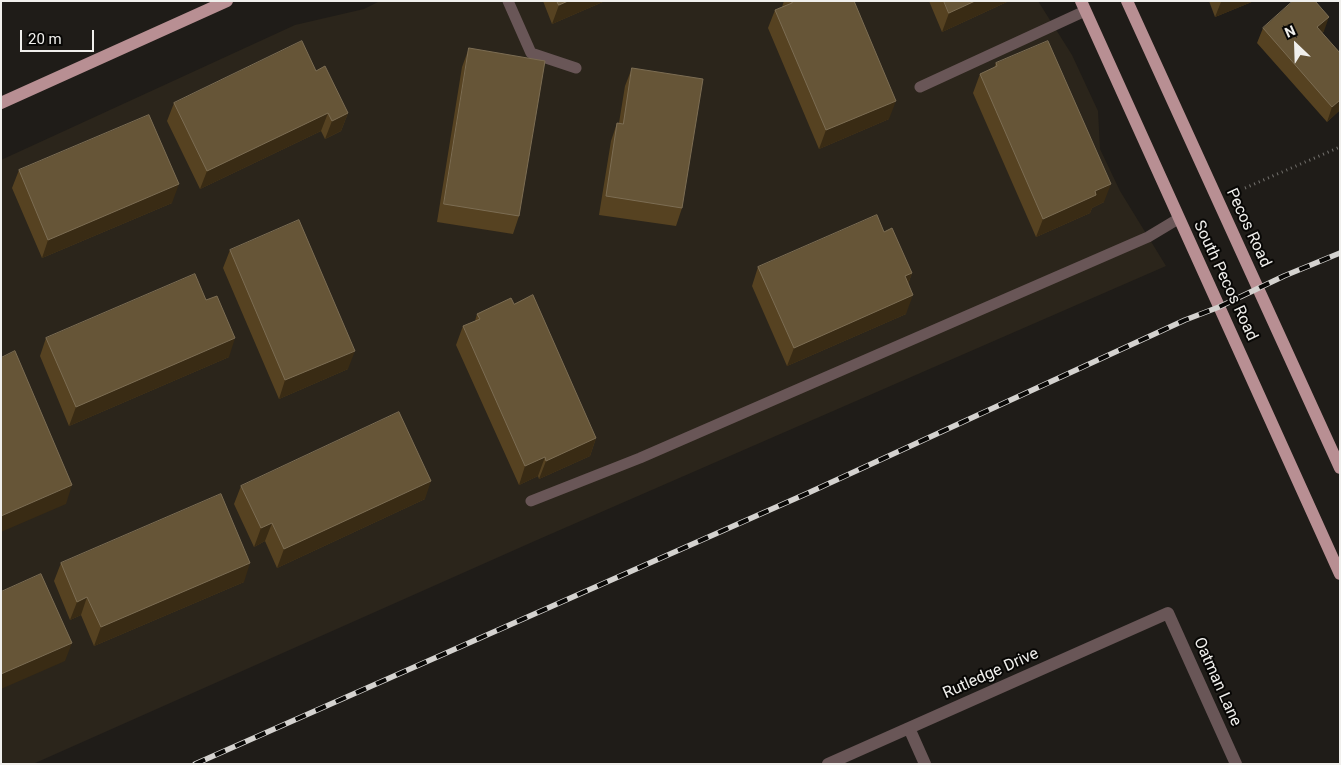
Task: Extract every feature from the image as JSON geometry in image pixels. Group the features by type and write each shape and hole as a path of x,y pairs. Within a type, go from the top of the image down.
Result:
{"main road":[{"path":"1,103 227,1"},
{"name":"Pecos Road","path":"1127,1 1340,468"},
{"name":"South Pecos Road","path":"1083,6 1340,574"}],"street":[{"name":"Rutledge Drive","path":"828,764 1168,614"},
{"name":"Oatman Lane","path":"1168,614 1236,764"},
{"path":"909,728 925,764"}],"lane":[{"path":"508,1 531,52 576,68"},
{"path":"920,87 1083,6"},
{"path":"531,501 649,454 1148,237 1178,218"}],"path":[{"path":"1245,188 1340,147"}],"shaded area":[{"path":"380,1 1038,1 1072,55 1098,111 1100,149 1120,191 1166,266 537,540 33,764 1,764 1,160 295,25 364,9"}],"building":[{"path":"557,1 568,1 559,5"},
{"path":"791,1 854,1 896,101 826,130 775,10 792,3"},
{"path":"944,1 975,1 949,13"},
{"path":"1293,1 1315,1 1329,17 1317,27 1340,53 1340,100 1332,107 1263,28"},
{"path":"302,41 316,71 325,66 348,113 332,121 328,113 207,171 174,103"},
{"path":"1048,41 1111,184 1095,191 1096,195 1043,219 980,74 997,66 996,63"},
{"path":"469,48 545,61 519,216 444,204"},
{"path":"632,68 703,79 682,208 606,196 617,123 623,124"},
{"path":"149,115 179,184 48,240 19,170"},
{"path":"877,215 884,232 892,228 912,273 905,276 913,295 794,348 758,267"},
{"path":"299,220 355,351 285,380 230,250"},
{"path":"195,274 206,300 217,296 235,338 76,407 46,338"},
{"path":"533,295 596,438 546,461 545,457 525,466 463,326 480,319 477,314 511,298 514,304"},
{"path":"15,351 72,485 1,516 1,358"},
{"path":"399,412 431,481 284,549 272,523 261,528 241,486"},
{"path":"221,494 250,563 101,627 87,597 77,602 61,563"},
{"path":"41,574 72,643 1,674 1,592"}],"railway":[{"path":"195,764 808,493 1185,320 1219,307 1284,276 1340,253"}]}
